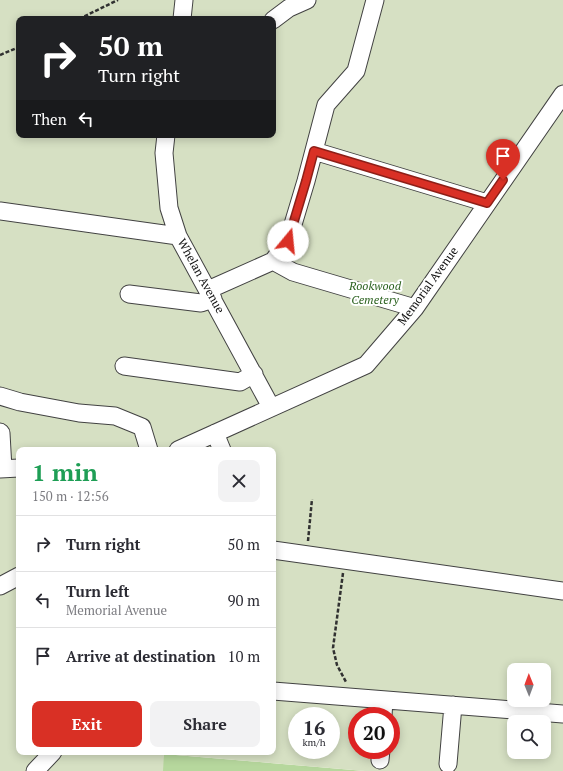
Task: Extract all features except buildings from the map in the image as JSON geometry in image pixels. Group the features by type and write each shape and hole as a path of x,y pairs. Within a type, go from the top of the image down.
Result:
{"street":[{"path":"182,16 184,0"},
{"path":"276,18 289,8 307,0"},
{"path":"129,294 200,303 210,294 273,261 288,241 326,105 356,71 375,0"},
{"name":"Memorial Avenue","path":"184,447 366,364 416,308 562,96"},
{"name":"Whelan Avenue","path":"166,138 164,153 169,208 178,236 254,374 271,408"},
{"path":"314,151 487,203"},
{"path":"0,211 178,236"},
{"path":"273,261 293,272 416,308"},
{"path":"124,366 240,382 254,374"},
{"path":"0,396 20,402 79,413 115,416 142,427 148,447"},
{"path":"0,432 8,469"},
{"path":"214,433 221,447"},
{"path":"276,550 563,591"},
{"path":"0,586 16,578"},
{"path":"276,691 346,697 381,707"},
{"path":"448,764 453,705"},
{"path":"400,707 453,705 563,714"},
{"path":"34,771 50,755"}],"path":[{"path":"85,16 118,0"},
{"path":"0,55 16,48"},
{"path":"307,555 312,499"},
{"path":"345,560 333,648 337,665 346,683 346,697"}],"green space":[{"name":"Rookwood Cemetery","path":"0,0 563,0 563,771 365,771 176,755 276,755 276,447 16,447 16,755 164,755 163,771 0,771"},
{"path":"164,755 176,755 365,771 160,771"}],"route":[{"path":"288,241 314,151 487,203 503,180"}]}
